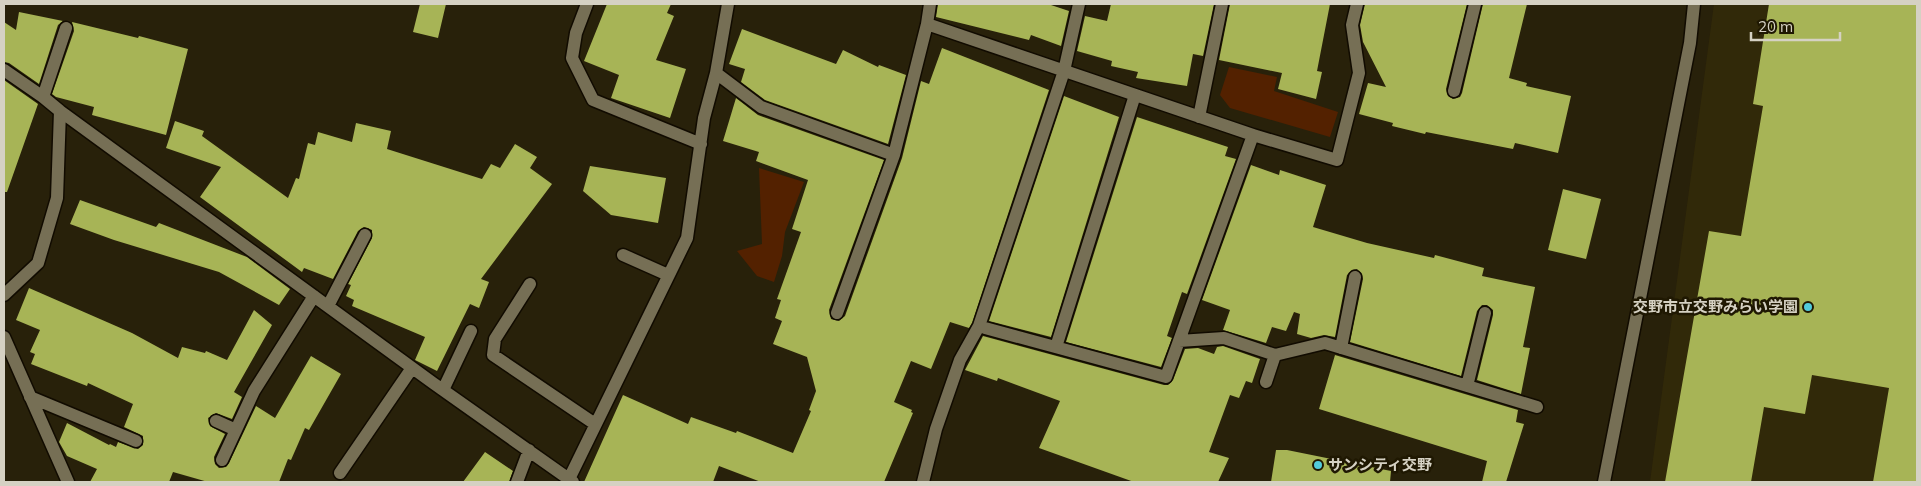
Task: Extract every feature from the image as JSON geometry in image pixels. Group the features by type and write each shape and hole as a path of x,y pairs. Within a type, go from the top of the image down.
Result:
{"street":[{"path":"588,4 576,33 572,58 593,100 701,144"},
{"path":"4,70 412,368 571,481 595,424 687,238 704,118 716,73 728,4"},
{"path":"837,313 894,155 927,24 930,4"},
{"path":"923,482 936,429 960,360 979,326 1064,71 1079,4"},
{"path":"1199,117 1222,4"},
{"path":"927,24 1253,136 1337,160 1359,73 1352,25 1357,4"},
{"path":"1454,91 1475,4"},
{"path":"1604,482 1690,44 1694,4"},
{"path":"43,97 66,28"},
{"path":"716,73 761,107 894,155"},
{"path":"1056,347 1135,95"},
{"path":"4,295 38,263 57,198 60,111"},
{"path":"985,328 1166,377 1253,136"},
{"path":"328,306 365,235"},
{"path":"623,256 668,275"},
{"path":"1341,348 1355,277"},
{"path":"530,284 495,339 492,356 595,424"},
{"path":"222,460 254,391 314,296"},
{"path":"1467,386 1484,313"},
{"path":"443,390 471,331"},
{"path":"4,337 68,482"},
{"path":"1179,341 1224,338 1275,356 1325,343 1537,406"},
{"path":"1266,382 1275,356"},
{"path":"340,473 412,368"},
{"path":"30,397 136,441"},
{"path":"216,421 236,430"},
{"path":"518,482 529,450"}],"shaded area":[{"name":"交野市立交野みらい学園","path":"1714,4 1917,4 1917,482 1650,482"},
{"path":"1229,67 1277,77 1274,91 1338,112 1330,137 1230,108 1220,95"},
{"path":"759,168 804,182 785,232 782,256 774,282 757,276 737,251 762,244"}],"building":[{"path":"420,4 446,4 438,38 413,32"},
{"path":"607,4 671,4 667,13 674,16 656,60 686,69 670,118 611,98 619,75 584,61"},
{"path":"938,4 1048,4 1069,11 1061,46 1031,35 1029,40 936,17"},
{"path":"1111,4 1214,4 1203,56 1193,54 1187,86 1136,78 1138,72 1111,66 1112,61 1077,51 1085,16 1107,21"},
{"path":"1230,4 1330,4 1317,71 1322,72 1316,99 1278,89 1282,73 1219,60"},
{"path":"1365,4 1467,4 1446,89 1448,96 1453,99 1460,97 1462,93 1483,4 1527,4 1509,78 1527,83 1526,86 1571,96 1558,153 1515,143 1513,149 1426,132 1425,134 1392,126 1393,123 1359,114 1368,83 1386,87 1363,42 1360,25"},
{"name":"交野市立交野みらい学園","path":"1769,4 1917,4 1917,482 1873,482 1889,388 1812,375 1805,414 1764,407 1751,482 1665,482 1709,231 1741,236 1763,106 1753,104"},
{"path":"19,12 63,21 58,25 39,84 9,63 4,62 4,22 16,30"},
{"path":"72,22 138,38 139,36 188,49 166,135 92,115 94,107 56,97 52,94 74,31"},
{"path":"742,29 836,64 843,50 878,67 879,65 906,75 888,144 765,100 741,82 745,69 729,64"},
{"path":"942,48 1049,90 972,323 969,328 950,322 931,369 911,361 894,402 912,410 911,412 913,413 884,482 761,482 719,466 713,482 584,482 623,395 688,424 691,417 736,433 737,431 793,453 811,411 809,410 816,391 807,357 773,344 782,321 775,318 781,300 777,299 801,232 792,229 808,180 756,161 759,152 723,141 736,98 758,115 884,160 829,310 831,319 839,321 845,316 902,158 921,81 929,84"},
{"path":"4,80 38,104 7,192 4,192"},
{"path":"1064,96 1119,117 1051,337 989,321"},
{"path":"1137,117 1228,147 1225,156 1236,159 1187,294 1182,292 1167,336 1172,338 1161,367 1066,342"},
{"path":"175,121 204,131 202,136 288,198 296,178 299,179 308,143 315,145 318,132 352,142 356,123 391,131 387,149 482,179 491,164 500,168 515,144 537,157 530,168 552,184 481,279 489,282 479,308 470,304 437,371 415,360 425,337 352,306 354,300 346,296 351,285 348,284 372,238 372,230 364,227 358,231 333,279 304,268 302,272 200,197 221,167 166,148"},
{"path":"1251,165 1279,175 1280,170 1326,185 1313,227 1367,243 1434,258 1435,255 1484,268 1482,276 1535,287 1523,347 1530,348 1521,394 1477,380 1493,315 1493,310 1487,305 1482,305 1477,311 1461,376 1350,342 1363,279 1362,274 1357,269 1352,270 1347,275 1335,337 1324,335 1311,338 1297,334 1300,314 1294,312 1286,331 1272,327 1266,343 1223,330 1230,310 1202,300"},
{"path":"590,166 666,178 658,223 611,215 583,191"},
{"path":"1563,189 1601,199 1586,259 1548,250"},
{"path":"80,200 156,227 159,223 247,257 290,289 279,305 219,272 114,240 70,224"},
{"path":"29,288 132,333 178,358 182,347 205,353 206,351 227,360 254,310 272,325 234,392 242,397 232,419 216,413 208,418 210,426 225,434 214,457 215,464 219,468 226,467 229,463 256,406 275,418 311,356 341,374 309,430 305,428 291,460 288,459 279,482 208,482 173,472 169,482 90,482 97,469 67,456 59,442 67,423 109,445 116,447 118,442 138,449 143,445 143,436 124,427 133,404 88,383 87,386 31,364 35,354 30,352 40,330 16,320"},
{"path":"983,336 1164,385 1168,385 1173,380 1185,349 1198,348 1214,354 1217,347 1223,346 1260,359 1252,383 1246,381 1239,398 1230,395 1209,452 1229,458 1218,482 1134,482 1039,448 1060,401 998,378 997,381 965,370"},
{"path":"1335,355 1518,410 1516,422 1524,424 1506,482 1482,482 1487,461 1319,409"},
{"name":"サンシティ交野","path":"1276,450 1287,450 1391,471 1390,482 1271,482"},
{"path":"485,452 513,471 509,482 463,482"}],"place":[{"name":"交野市立交野みらい学園","path":"1808,307"},
{"name":"サンシティ交野","path":"1318,465"}]}
